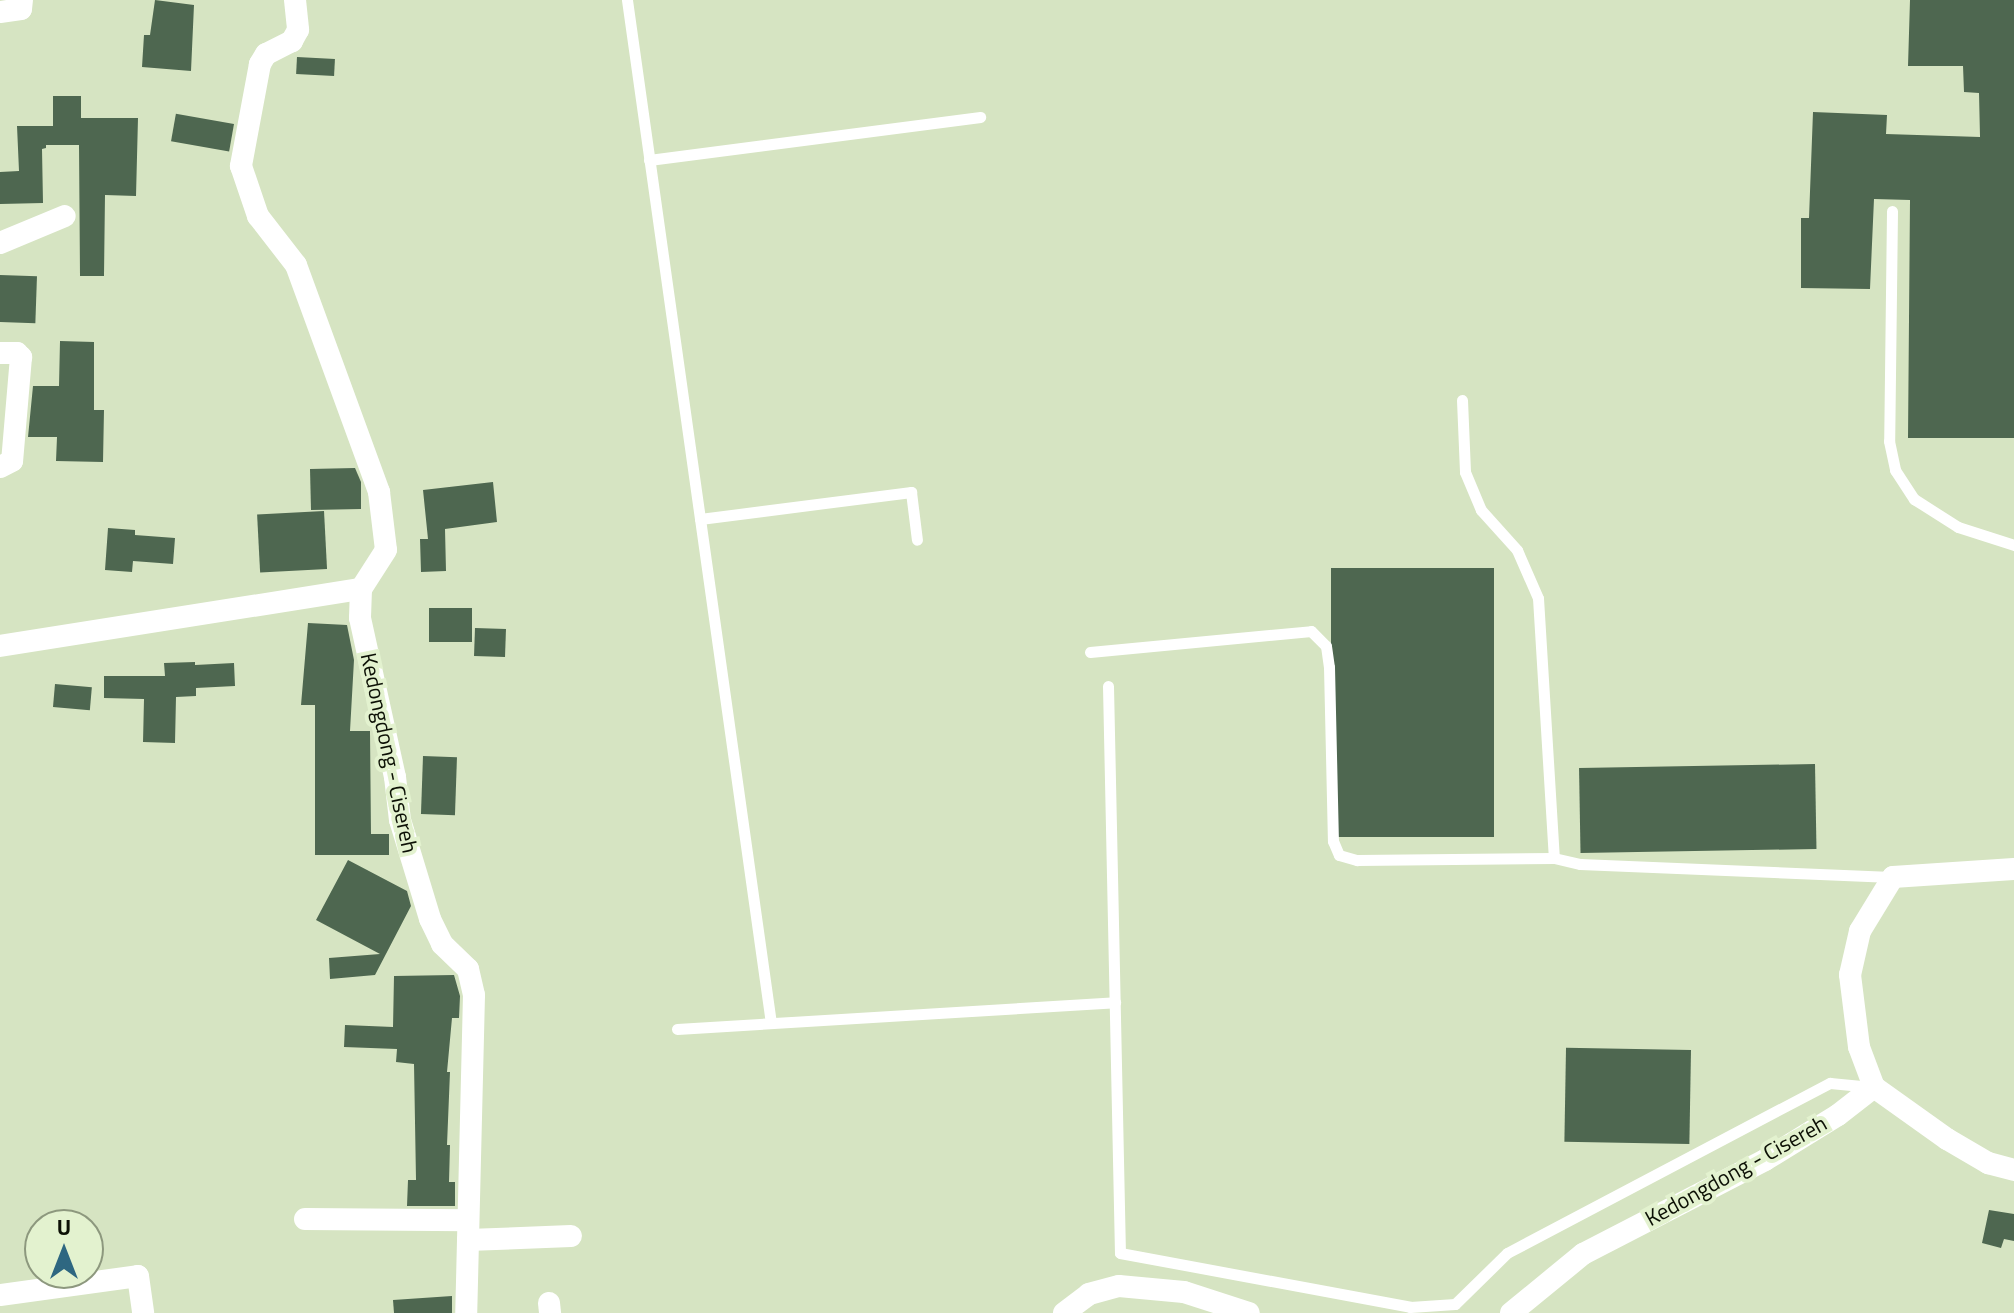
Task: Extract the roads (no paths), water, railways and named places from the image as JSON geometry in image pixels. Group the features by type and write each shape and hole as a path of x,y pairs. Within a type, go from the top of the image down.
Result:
{"street":[{"path":"0,12 21,9 22,0"},
{"path":"0,646 361,589 386,550 379,492 296,265 258,216 241,166 260,64 266,54 292,41 298,30 295,0"},
{"path":"0,243 65,216"},
{"path":"0,353 17,353 21,357 12,461 0,467"},
{"name":"Kedongdong - Cisereh","path":"361,589 360,618 395,777 400,820 430,919 442,944 468,969 473,986 466,1313"},
{"path":"2014,869 1893,877 1860,931 1850,975 1859,1047 1874,1087 1947,1139 1988,1163 2014,1170"},
{"name":"Kedongdong - Cisereh","path":"1511,1313 1583,1254 1765,1160 1838,1115 1874,1087"},
{"path":"305,1219 571,1236"},
{"path":"0,1295 138,1276 143,1313"},
{"path":"1064,1313 1089,1294 1119,1286 1184,1292 1249,1313"}],"lane":[{"path":"627,0 771,1023"},
{"path":"649,160 980,117"},
{"path":"1892,211 1889,441 1895,470 1914,499 1958,527 2014,545"},
{"path":"1462,400 1465,472 1481,510 1517,550 1538,598 1554,858"},
{"path":"700,519 911,492 917,540"},
{"path":"1090,652 1311,631 1326,646 1329,667 1333,841 1339,855 1357,860 1554,858 1580,864 1893,877"},
{"path":"1108,686 1120,1253 1410,1307 1455,1304 1507,1253 1830,1083 1874,1087"},
{"path":"677,1029 1115,1002"}]}
